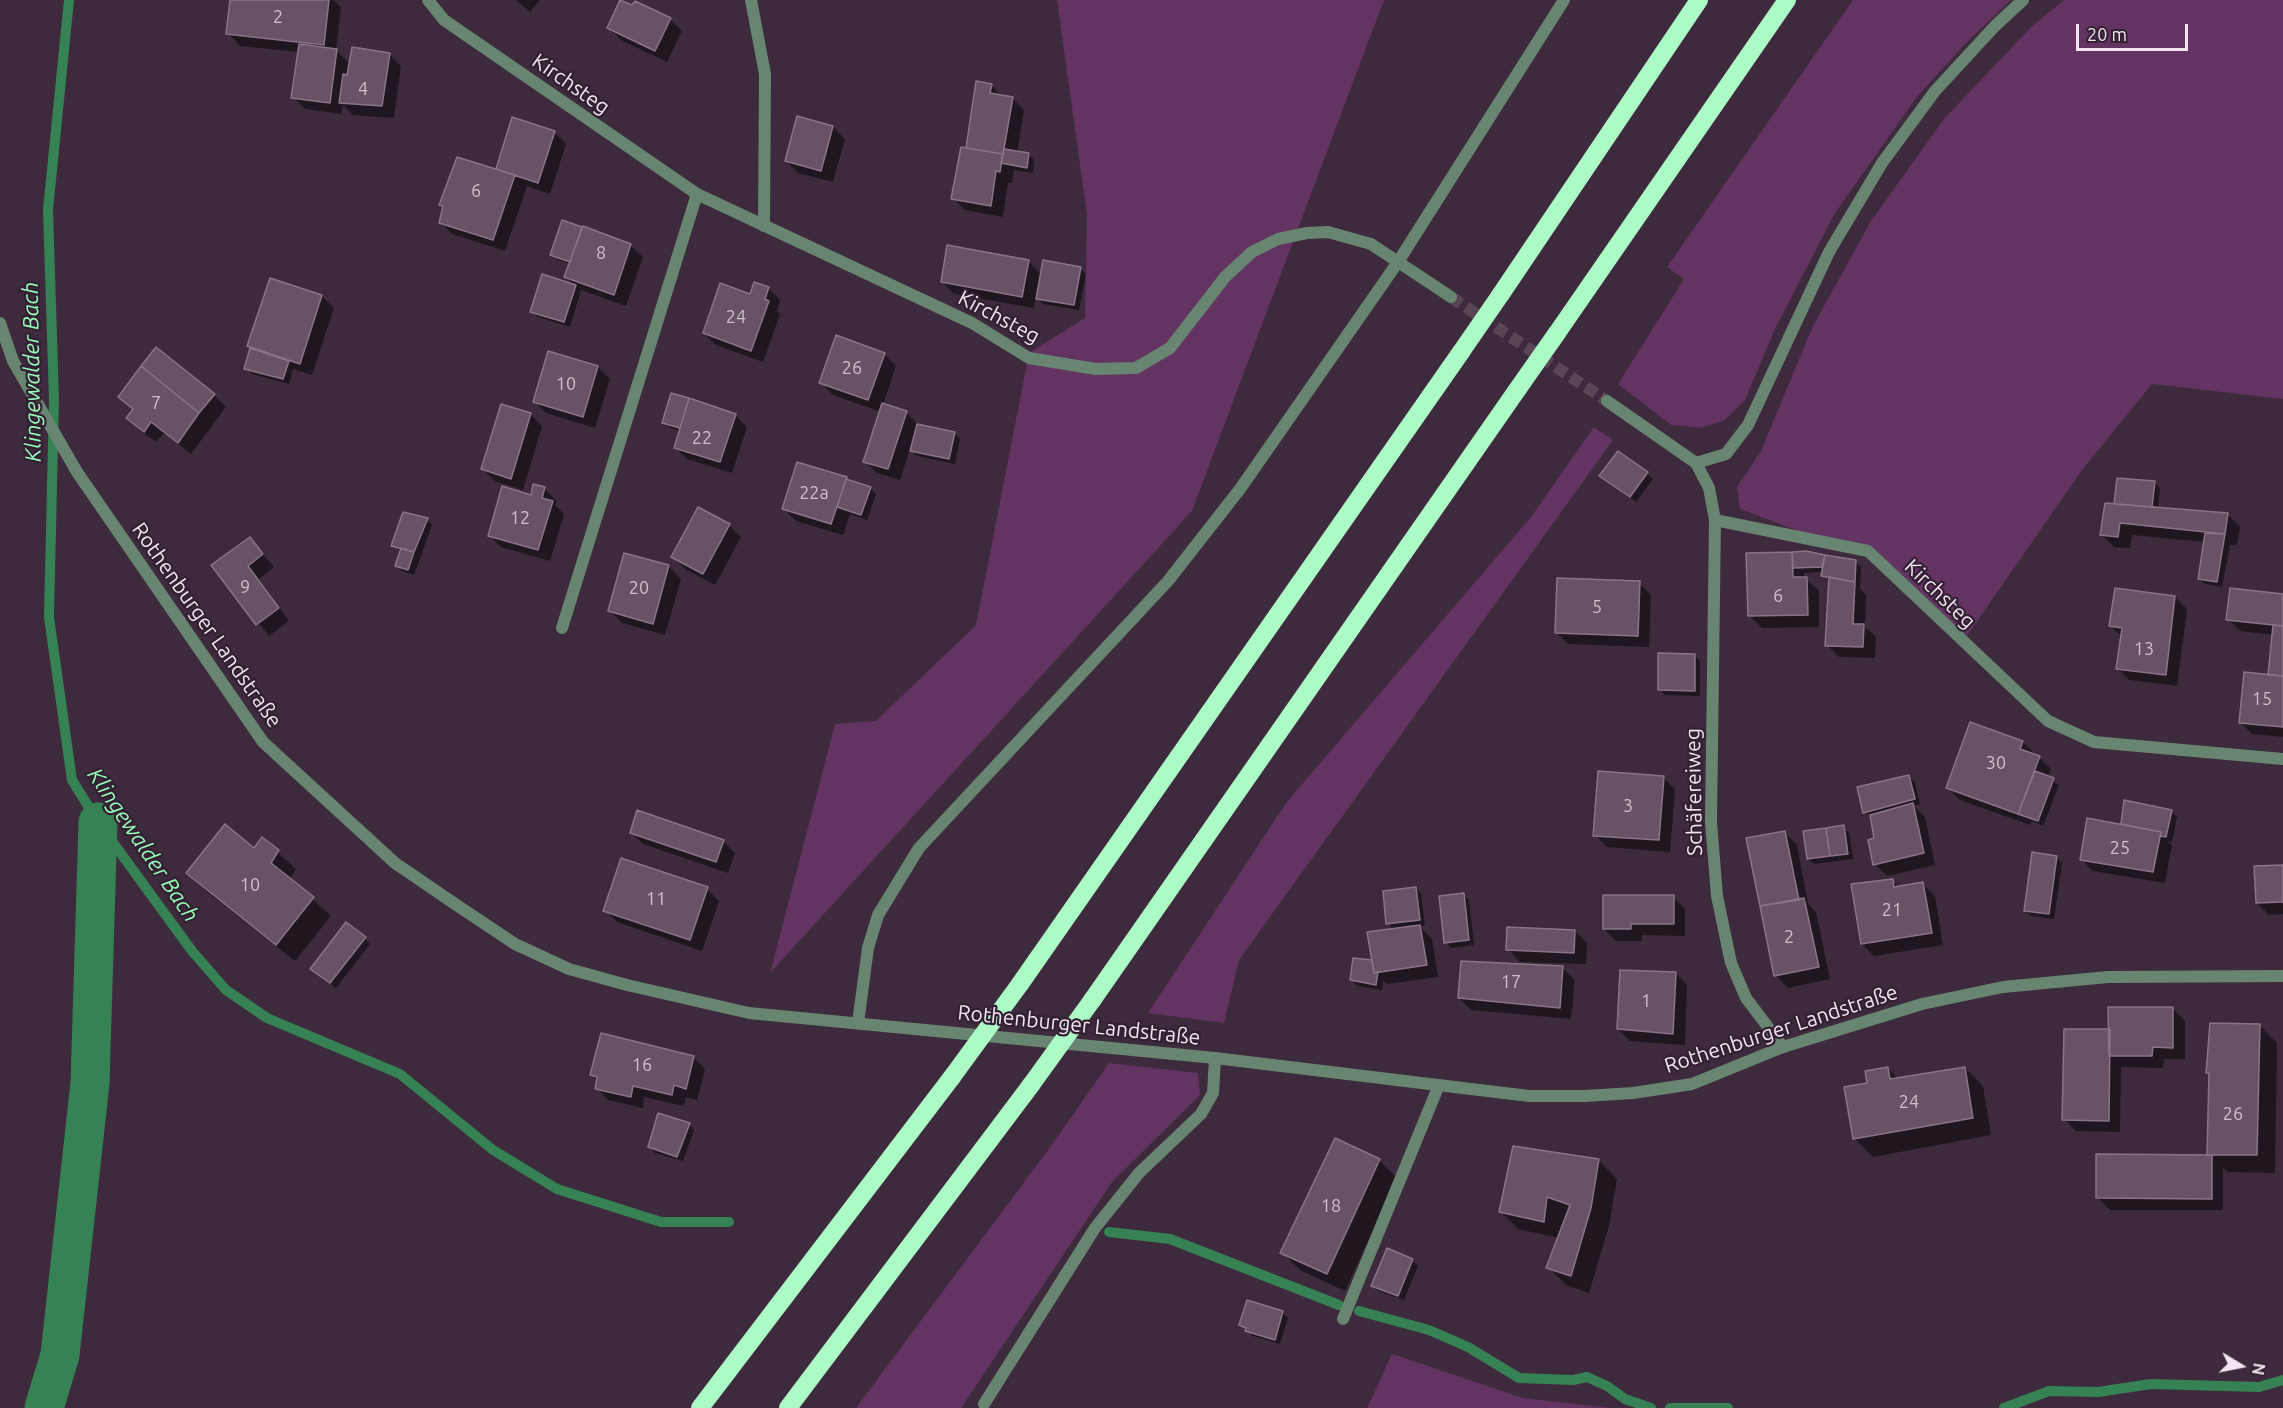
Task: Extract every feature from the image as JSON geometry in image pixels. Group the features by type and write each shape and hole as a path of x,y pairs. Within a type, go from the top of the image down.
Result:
{"highway":[{"path":"700,1408 1020,984 1461,352 1699,0"},
{"path":"788,1408 1093,999 1789,0"}],"street":[{"name":"Kirchsteg","path":"428,0 444,20 697,194 972,323 1029,358 1096,369 1136,368 1170,348 1225,277 1252,252 1278,239 1307,233 1328,232 1371,244 1451,297"},
{"path":"751,0 765,74 764,226"},
{"path":"858,1023 868,948 879,915 919,848 1168,580 1240,489 1398,262 1564,0"},
{"path":"1696,463 1726,454 1748,425 1829,252 1882,163 1935,91 1995,26 2023,0"},
{"path":"562,628 697,194"},
{"name":"Rothenburger Landstraße","path":"0,323 14,361 77,472 263,742 395,863 515,944 569,969 627,985 749,1012 1215,1058 1529,1096 1633,1094 1692,1084 1783,1047 1922,1004 2003,987 2108,977 2283,976"},
{"path":"1607,401 1696,463 1710,488 1715,520"},
{"name":"Kirchsteg","path":"1715,520 1868,551 2048,721 2094,742 2283,759"},
{"name":"Schäfereiweg","path":"1715,520 1711,822 1717,896 1731,963 1742,989 1783,1047"},
{"path":"984,1404 1095,1228 1138,1173 1201,1114 1213,1093 1215,1058"},
{"path":"1343,1319 1439,1085"}],"shaded area":[{"path":"1057,0 1384,0 1192,511 770,973 835,724 876,721 976,625 1029,353 1085,318 1087,215"},
{"path":"1853,0 2011,0 1965,44 1916,98 1835,213 1775,329 1745,400 1725,420 1701,428 1671,425 1618,384 1684,279 1667,267"},
{"path":"2064,0 2283,0 2283,399 2152,384 2082,470 1962,643 1868,551 1842,547 1740,509 1737,487 1761,451 1812,328 1871,221 1944,119 2031,27"},
{"path":"1594,427 1613,440 1239,960 1224,1023 1148,1013 1286,803 1531,517"},
{"path":"1109,1063 1198,1073 1200,1095 1112,1182 961,1408 856,1408 1051,1146"},
{"path":"1392,1354 1523,1398 1611,1408 1367,1408"}],"building":[{"path":"230,0 329,0 324,45 226,34"},
{"path":"620,0 632,5 635,1 671,18 655,51 607,28"},
{"path":"299,44 337,49 330,103 291,98"},
{"path":"352,47 390,53 382,106 339,103 343,74 347,75"},
{"path":"976,81 992,84 990,93 1013,97 1003,154 966,148"},
{"path":"797,116 833,126 821,171 785,161"},
{"path":"512,117 555,131 538,183 496,169"},
{"path":"961,147 1003,154 1000,172 996,171 991,206 951,199"},
{"path":"1004,149 1029,153 1027,168 1001,163"},
{"path":"457,157 515,175 493,240 439,223 443,206 439,205"},
{"path":"562,220 582,227 570,262 550,255"},
{"path":"583,226 631,244 614,295 564,277"},
{"path":"947,245 1029,260 1022,297 941,282"},
{"path":"1043,260 1081,267 1074,305 1036,299"},
{"path":"542,274 576,285 564,322 530,312"},
{"path":"270,278 322,295 300,364 247,346"},
{"path":"754,282 769,287 765,299 769,301 751,351 703,333 720,283 750,294"},
{"path":"836,335 885,353 868,400 819,383"},
{"path":"156,347 215,394 199,413 141,366"},
{"path":"250,348 289,361 283,379 244,369"},
{"path":"548,351 598,366 583,417 533,402"},
{"path":"141,366 199,413 178,443 151,422 144,432 126,418 133,409 118,397"},
{"path":"671,393 689,398 680,428 662,423"},
{"path":"689,398 736,414 720,462 674,448"},
{"path":"882,403 907,411 888,469 863,462"},
{"path":"501,404 531,413 511,479 481,469"},
{"path":"917,424 955,432 949,459 910,451"},
{"path":"1618,451 1648,472 1630,497 1599,476"},
{"path":"797,462 847,477 831,524 782,509"},
{"path":"2117,478 2155,481 2152,507 2114,504"},
{"path":"846,479 871,487 861,515 837,507"},
{"path":"533,484 545,487 542,498 553,501 538,550 488,536 502,486 531,495"},
{"path":"2105,503 2228,513 2225,534 2120,523 2118,537 2100,535"},
{"path":"698,507 730,524 703,574 671,557"},
{"path":"403,512 428,518 414,552 391,546"},
{"path":"2205,533 2225,534 2217,582 2198,579"},
{"path":"250,537 263,554 248,566 279,608 256,625 211,565"},
{"path":"401,548 414,552 408,570 395,566"},
{"path":"1806,551 1825,555 1822,567 1793,568 1792,552"},
{"path":"1792,552 1793,577 1807,577 1808,615 1748,616 1746,553"},
{"path":"624,553 669,565 653,624 608,611"},
{"path":"1825,555 1856,560 1855,582 1821,576"},
{"path":"1829,577 1855,582 1853,624 1864,624 1863,647 1825,646"},
{"path":"1557,578 1640,581 1638,636 1555,633"},
{"path":"2115,588 2175,596 2166,675 2116,669 2122,628 2109,626"},
{"path":"2230,588 2283,594 2283,626 2226,620"},
{"path":"2273,625 2283,626 2283,676 2268,675"},
{"path":"1658,653 1695,654 1695,691 1658,690"},
{"path":"2244,672 2283,676 2283,727 2239,723"},
{"path":"1970,722 2023,741 2020,749 2040,756 2018,814 1946,788"},
{"path":"1598,771 1664,776 1659,840 1593,836"},
{"path":"2035,771 2054,778 2038,821 2018,814"},
{"path":"1909,775 1915,799 1863,813 1857,787"},
{"path":"2124,800 2172,810 2166,837 2160,836 2161,832 2121,824"},
{"path":"1913,803 1924,853 1873,865 1868,840 1874,838 1870,815"},
{"path":"637,810 724,840 716,862 630,833"},
{"path":"2087,818 2161,832 2153,872 2080,860"},
{"path":"225,824 254,848 262,837 279,850 271,863 314,897 276,945 186,873"},
{"path":"1844,825 1848,854 1830,856 1826,828"},
{"path":"1826,828 1830,856 1807,859 1803,831"},
{"path":"1785,831 1799,900 1760,906 1746,838"},
{"path":"2032,852 2057,856 2049,914 2024,911"},
{"path":"621,858 708,887 690,940 603,911"},
{"path":"2283,865 2283,902 2256,903 2254,866"},
{"path":"1893,879 1894,887 1923,882 1932,933 1861,944 1851,884"},
{"path":"1416,887 1420,920 1386,924 1383,891"},
{"path":"1464,893 1469,940 1444,943 1439,896"},
{"path":"1603,895 1674,895 1674,924 1631,924 1631,929 1603,929"},
{"path":"1804,898 1819,967 1774,976 1760,906"},
{"path":"346,922 366,937 330,983 310,969"},
{"path":"1420,925 1427,965 1374,973 1367,932"},
{"path":"1507,927 1575,930 1574,953 1506,950"},
{"path":"1353,958 1372,960 1374,973 1378,972 1376,985 1350,980"},
{"path":"1461,961 1563,966 1560,1008 1458,998"},
{"path":"1620,970 1676,972 1673,1034 1617,1029"},
{"path":"2108,1007 2173,1007 2173,1048 2153,1047 2152,1056 2109,1056"},
{"path":"2210,1023 2260,1024 2257,1155 2207,1155 2209,1073 2206,1073"},
{"path":"2064,1029 2110,1029 2109,1121 2062,1120"},
{"path":"601,1033 694,1056 686,1089 674,1085 672,1095 633,1086 631,1097 595,1089 597,1077 590,1075"},
{"path":"1888,1067 1890,1079 1965,1067 1973,1118 1853,1139 1844,1087 1867,1083 1865,1071"},
{"path":"658,1113 690,1123 677,1157 648,1147"},
{"path":"1335,1138 1380,1159 1327,1274 1280,1253"},
{"path":"1513,1146 1599,1159 1591,1208 1571,1276 1546,1268 1570,1205 1547,1197 1544,1222 1499,1212"},
{"path":"2096,1154 2212,1155 2212,1199 2096,1198"},
{"path":"1387,1248 1413,1259 1398,1296 1371,1286"},
{"path":"1247,1300 1283,1311 1275,1340 1245,1331 1246,1328 1239,1325"}],"waterway":[{"name":"Klingewalder Bach","path":"69,0 48,210 54,400 49,617 72,780 98,822 192,951 226,990 267,1018 400,1074 493,1150 557,1189 661,1222 729,1222"},
{"path":"44,1408 60,1355 90,1083 98,822"},
{"name":"Klingewalder Bach","path":"1109,1232 1170,1239 1339,1305"},
{"name":"Klingewalder Bach","path":"1359,1311 1429,1330 1468,1347 1519,1378 1573,1380 1587,1377 1607,1386 1625,1399 1651,1408"},
{"name":"Klingewalder Bach","path":"2004,1408 2049,1391 2098,1392 2151,1384 2259,1387 2283,1380"},
{"name":"Klingewalder Bach","path":"1670,1408 1728,1408"}],"tunnel":[{"path":"1451,297 1607,401"}]}
